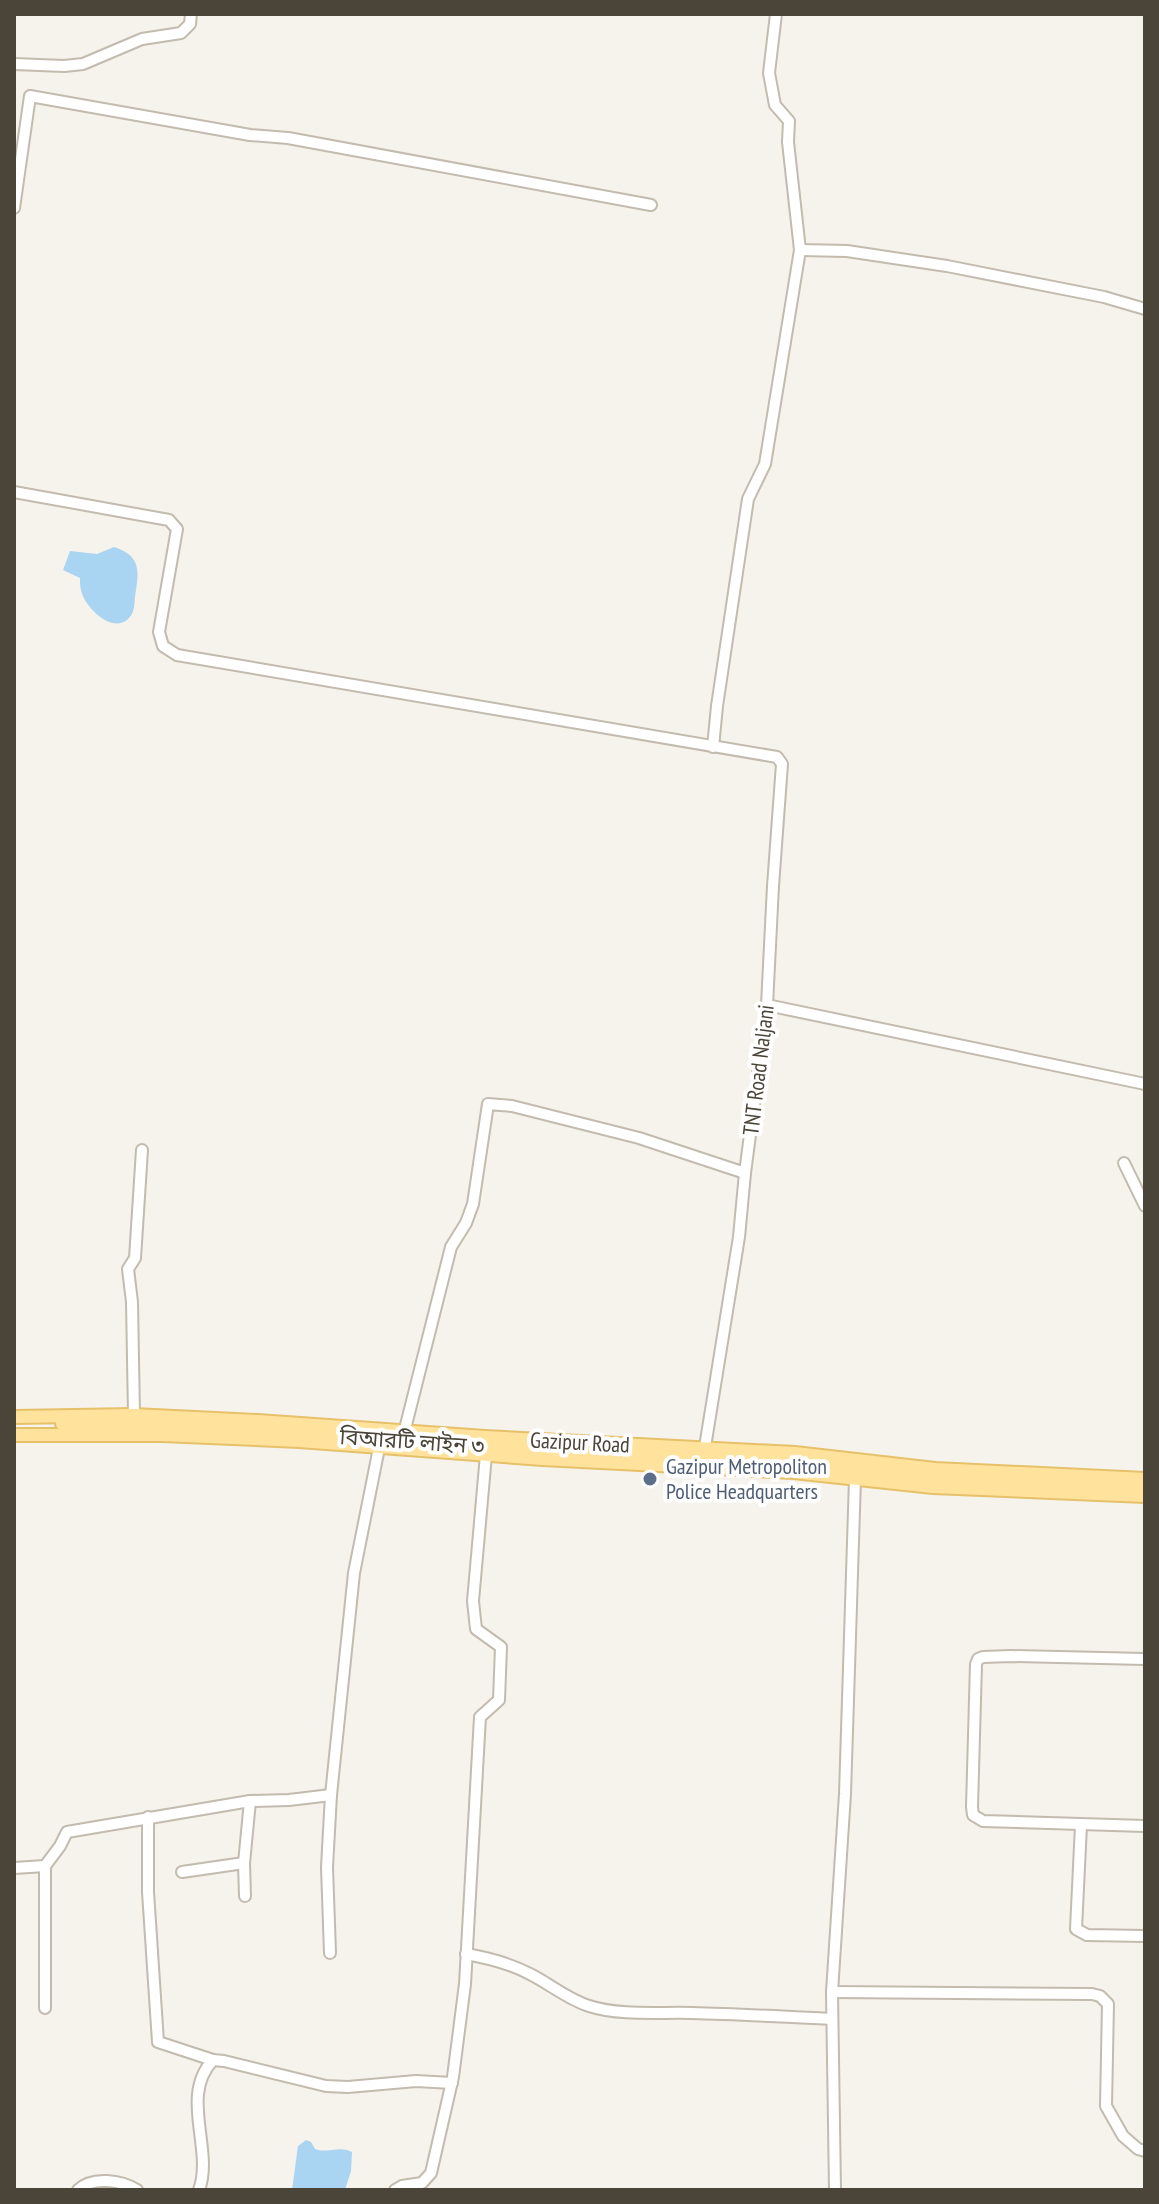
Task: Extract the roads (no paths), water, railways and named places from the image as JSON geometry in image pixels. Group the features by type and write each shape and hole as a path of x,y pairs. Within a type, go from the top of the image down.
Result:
{"main road":[{"name":"Gazipur Road","path":"14,1417 134,1415 258,1421 404,1433 795,1453 935,1469 1145,1479"},
{"name":"বিআরটি লাইন ৩","path":"14,1424 260,1430 478,1446 793,1462 934,1478 1145,1488"},
{"name":"Gazipur Road","path":"14,1435 162,1435 299,1441 793,1472 933,1487 1145,1496"}],"street":[{"path":"14,64 83,64 142,39 181,33 190,24 191,14"},
{"path":"14,492 169,520 177,529 159,632 163,646 177,655 713,747 748,499 765,464 800,250 788,142 789,121 775,105 769,73 776,14"},
{"path":"14,208 30,96 250,135 303,141 651,205"},
{"path":"800,250 847,251 947,266 1104,297 1145,309"},
{"name":"TNT Road Naljani","path":"705,1447 739,1237 767,1005 782,764 777,757 713,747"},
{"path":"767,1005 1145,1084"},
{"path":"404,1433 451,1247 466,1223 473,1204 488,1104 512,1106 639,1138 745,1173"},
{"path":"134,1415 132,1302 128,1269 136,1250 142,1150"},
{"path":"1124,1163 1145,1206"},
{"path":"330,1953 327,1867 331,1795 354,1573 379,1448"},
{"path":"395,2190 422,2183 431,2173 452,2083 465,1984 480,1717 499,1700 501,1647 476,1629 473,1601 486,1455"},
{"path":"835,2190 832,1992 845,1794 855,1479"},
{"path":"1145,1659 978,1659 973,1815 983,1821 1145,1826"},
{"path":"45,2008 45,1866 69,1830 250,1801 331,1795"},
{"path":"245,1896 244,1863 250,1801"},
{"path":"148,1817 148,1892 158,2042 213,2060 326,2086 416,2081 452,2083"},
{"path":"1081,1825 1076,1929 1087,1935 1145,1936"},
{"path":"182,1872 244,1863"},
{"path":"14,1868 45,1866"},
{"path":"466,1954 504,1961 589,2006 651,2015 670,2013 832,2019"},
{"path":"832,1992 1100,1996 1108,2004 1106,2106 1123,2136 1145,2151"},
{"path":"199,2190 204,2168 197,2121 198,2104 204,2073 213,2060"},
{"path":"78,2190 87,2183 103,2182 123,2184 137,2190"}],"water":[{"path":"114,547 130,555 137,573 133,612 120,623 106,620 92,610 83,596 80,578 63,570 70,551 97,554"},
{"path":"306,2140 315,2149 352,2152 351,2171 345,2190 292,2190 298,2146"}],"place":[{"name":"Gazipur Metropoliton Police Headquarters","path":"650,1479"}]}
